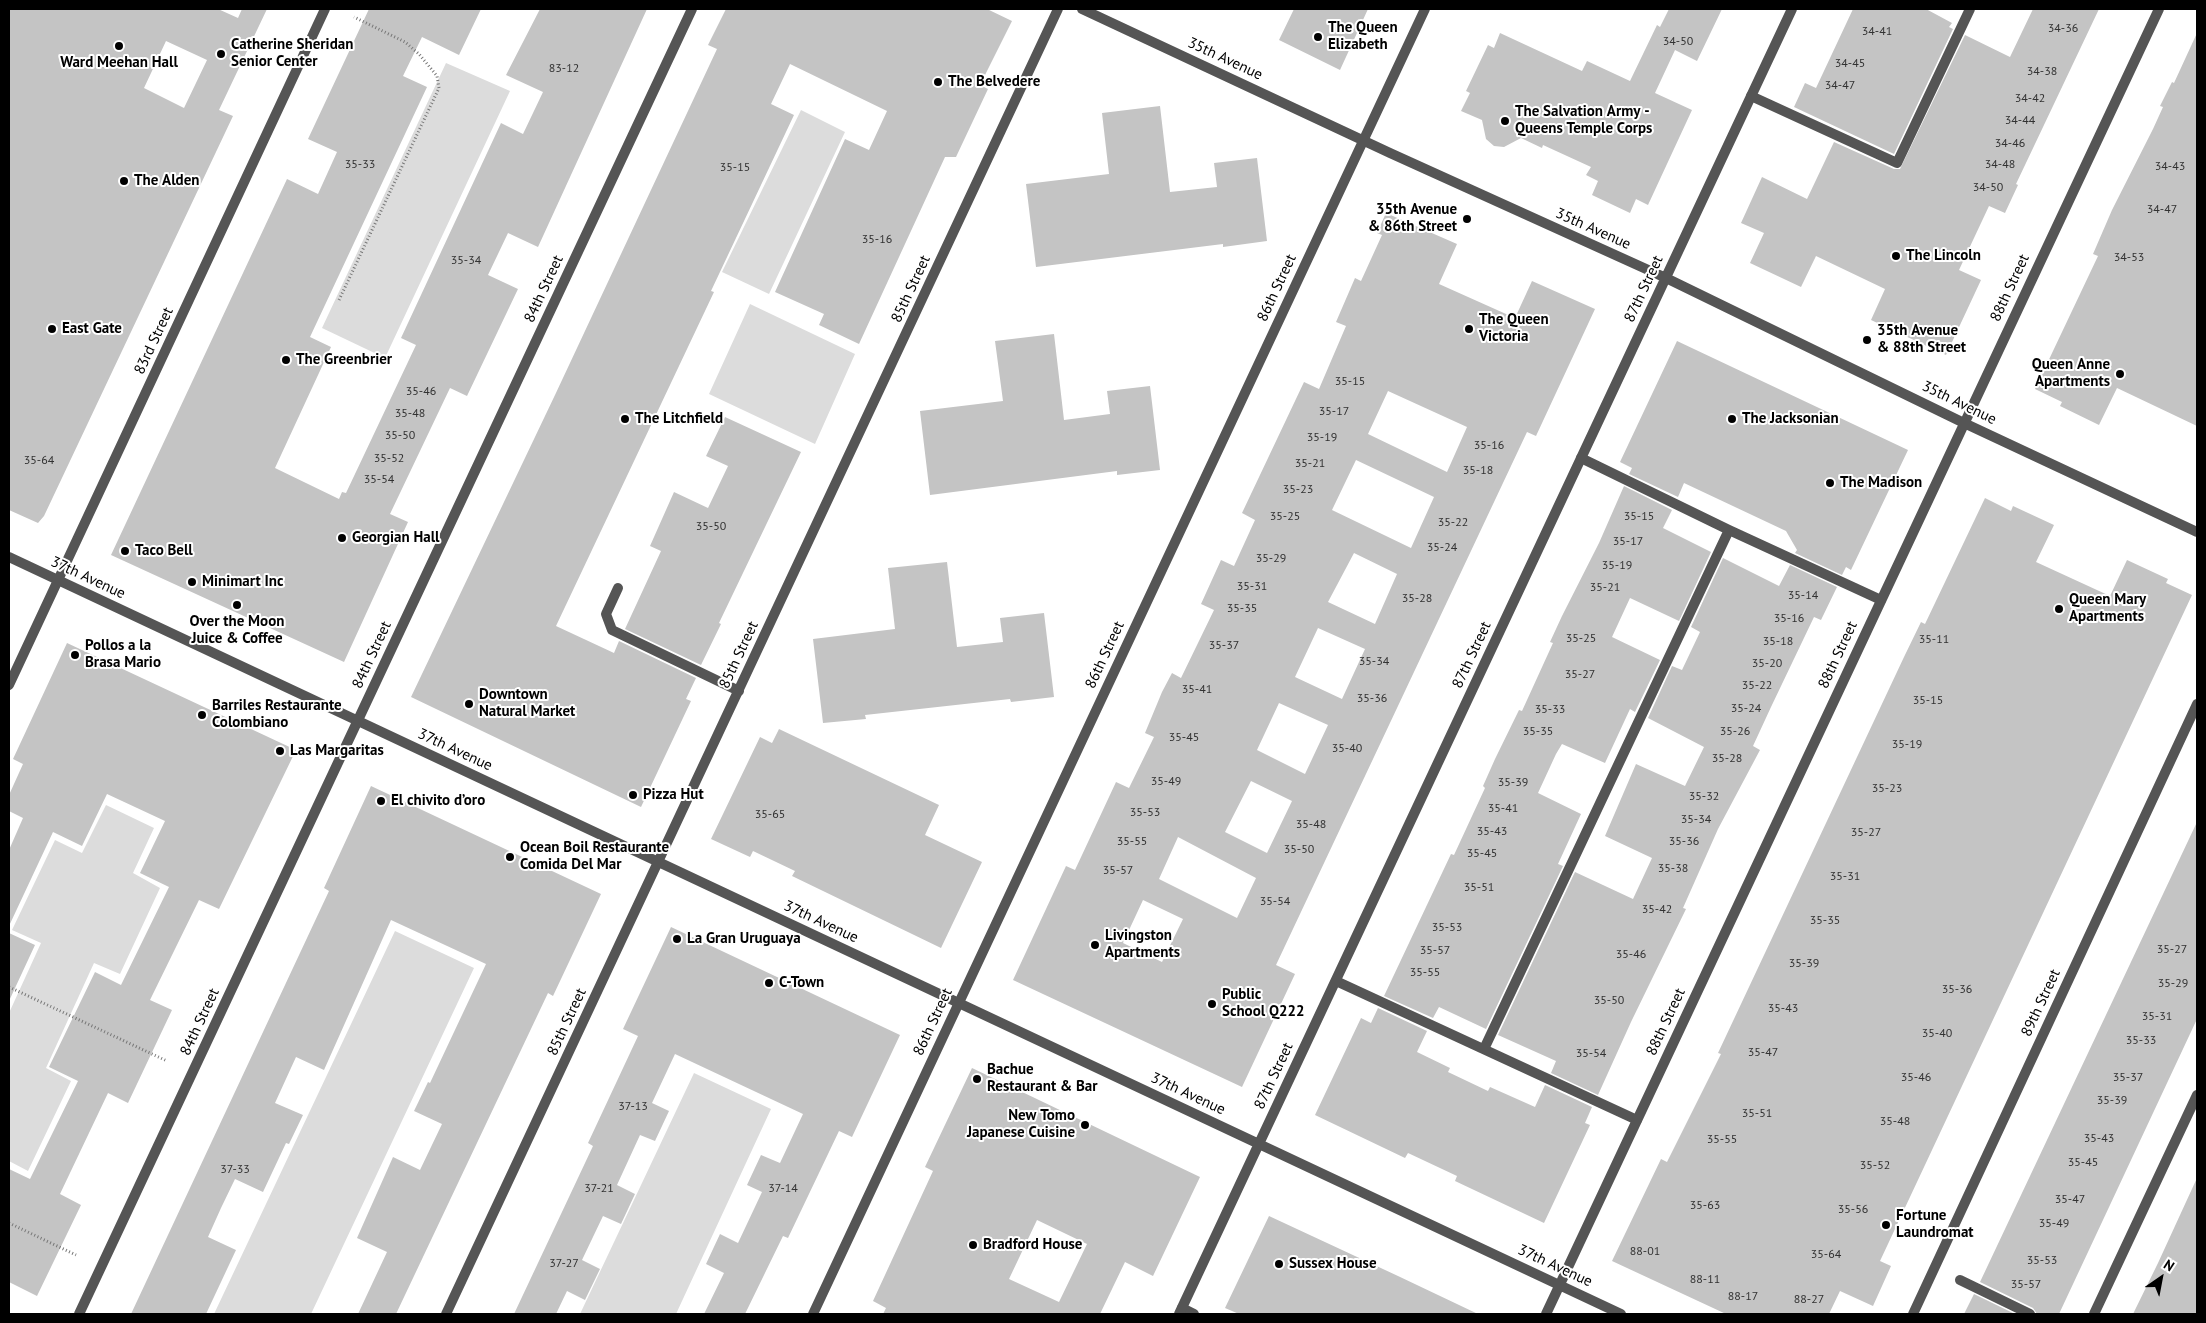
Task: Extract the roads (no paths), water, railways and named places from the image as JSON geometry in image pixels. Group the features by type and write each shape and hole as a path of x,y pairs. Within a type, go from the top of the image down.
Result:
{"street":[{"name":"83rd Street","path":"9,685 325,9"},
{"name":"84th Street","path":"79,1314 692,9"},
{"name":"85th Street","path":"446,1314 1058,9"},
{"name":"35th Avenue","path":"1082,9 1666,278 1964,423 2197,532"},
{"name":"86th Street","path":"813,1314 1425,9"},
{"name":"87th Street","path":"1181,1311 1792,9"},
{"path":"1751,96 1897,163 1970,9"},
{"name":"88th Street","path":"1546,1314 2159,9"},
{"path":"1581,458 1729,530 1880,600"},
{"path":"1484,1049 1729,530"},
{"name":"37th Avenue","path":"9,558 1621,1314"},
{"path":"618,588 606,614 612,630 739,691"},
{"name":"89th Street","path":"1913,1314 2197,704"},
{"path":"1336,981 1637,1120"},
{"path":"2094,1314 2197,1095"},
{"path":"1960,1280 2030,1314"},
{"path":"1181,1311 1194,1314"}],"place":[{"name":"The Queen Elizabeth","path":"1318,37"},
{"name":"Ward Meehan Hall","path":"119,46"},
{"name":"Catherine Sheridan Senior Center","path":"221,54"},
{"name":"The Belvedere","path":"938,82"},
{"name":"The Salvation Army - Queens Temple Corps","path":"1505,121"},
{"name":"The Alden","path":"124,181"},
{"name":"35th Avenue & 86th Street","path":"1467,219"},
{"name":"The Lincoln","path":"1896,256"},
{"name":"East Gate","path":"52,329"},
{"name":"The Queen Victoria","path":"1469,329"},
{"name":"35th Avenue & 88th Street","path":"1867,340"},
{"name":"The Greenbrier","path":"286,360"},
{"name":"Queen Anne Apartments","path":"2120,374"},
{"name":"The Litchfield","path":"625,419"},
{"name":"The Jacksonian","path":"1732,419"},
{"name":"The Madison","path":"1830,483"},
{"name":"Georgian Hall","path":"342,538"},
{"name":"Taco Bell","path":"125,551"},
{"name":"Minimart Inc","path":"192,582"},
{"name":"Over the Moon Juice & Coffee","path":"237,605"},
{"name":"Queen Mary Apartments","path":"2059,609"},
{"name":"Pollos a la Brasa Mario","path":"75,655"},
{"name":"Downtown Natural Market","path":"469,704"},
{"name":"Barriles Restaurante Colombiano","path":"202,715"},
{"name":"Las Margaritas","path":"280,751"},
{"name":"Pizza Hut","path":"633,795"},
{"name":"El chivito d’oro","path":"381,801"},
{"name":"Ocean Boil Restaurante Comida Del Mar","path":"510,857"},
{"name":"La Gran Uruguaya","path":"677,939"},
{"name":"Livingston Apartments","path":"1095,945"},
{"name":"C-Town","path":"769,983"},
{"name":"Public School Q222","path":"1212,1004"},
{"name":"Bachue Restaurant & Bar","path":"977,1079"},
{"name":"New Tomo Japanese Cuisine","path":"1085,1125"},
{"name":"Fortune Laundromat","path":"1886,1225"},
{"name":"Bradford House","path":"973,1245"},
{"name":"Sussex House","path":"1279,1264"}]}
